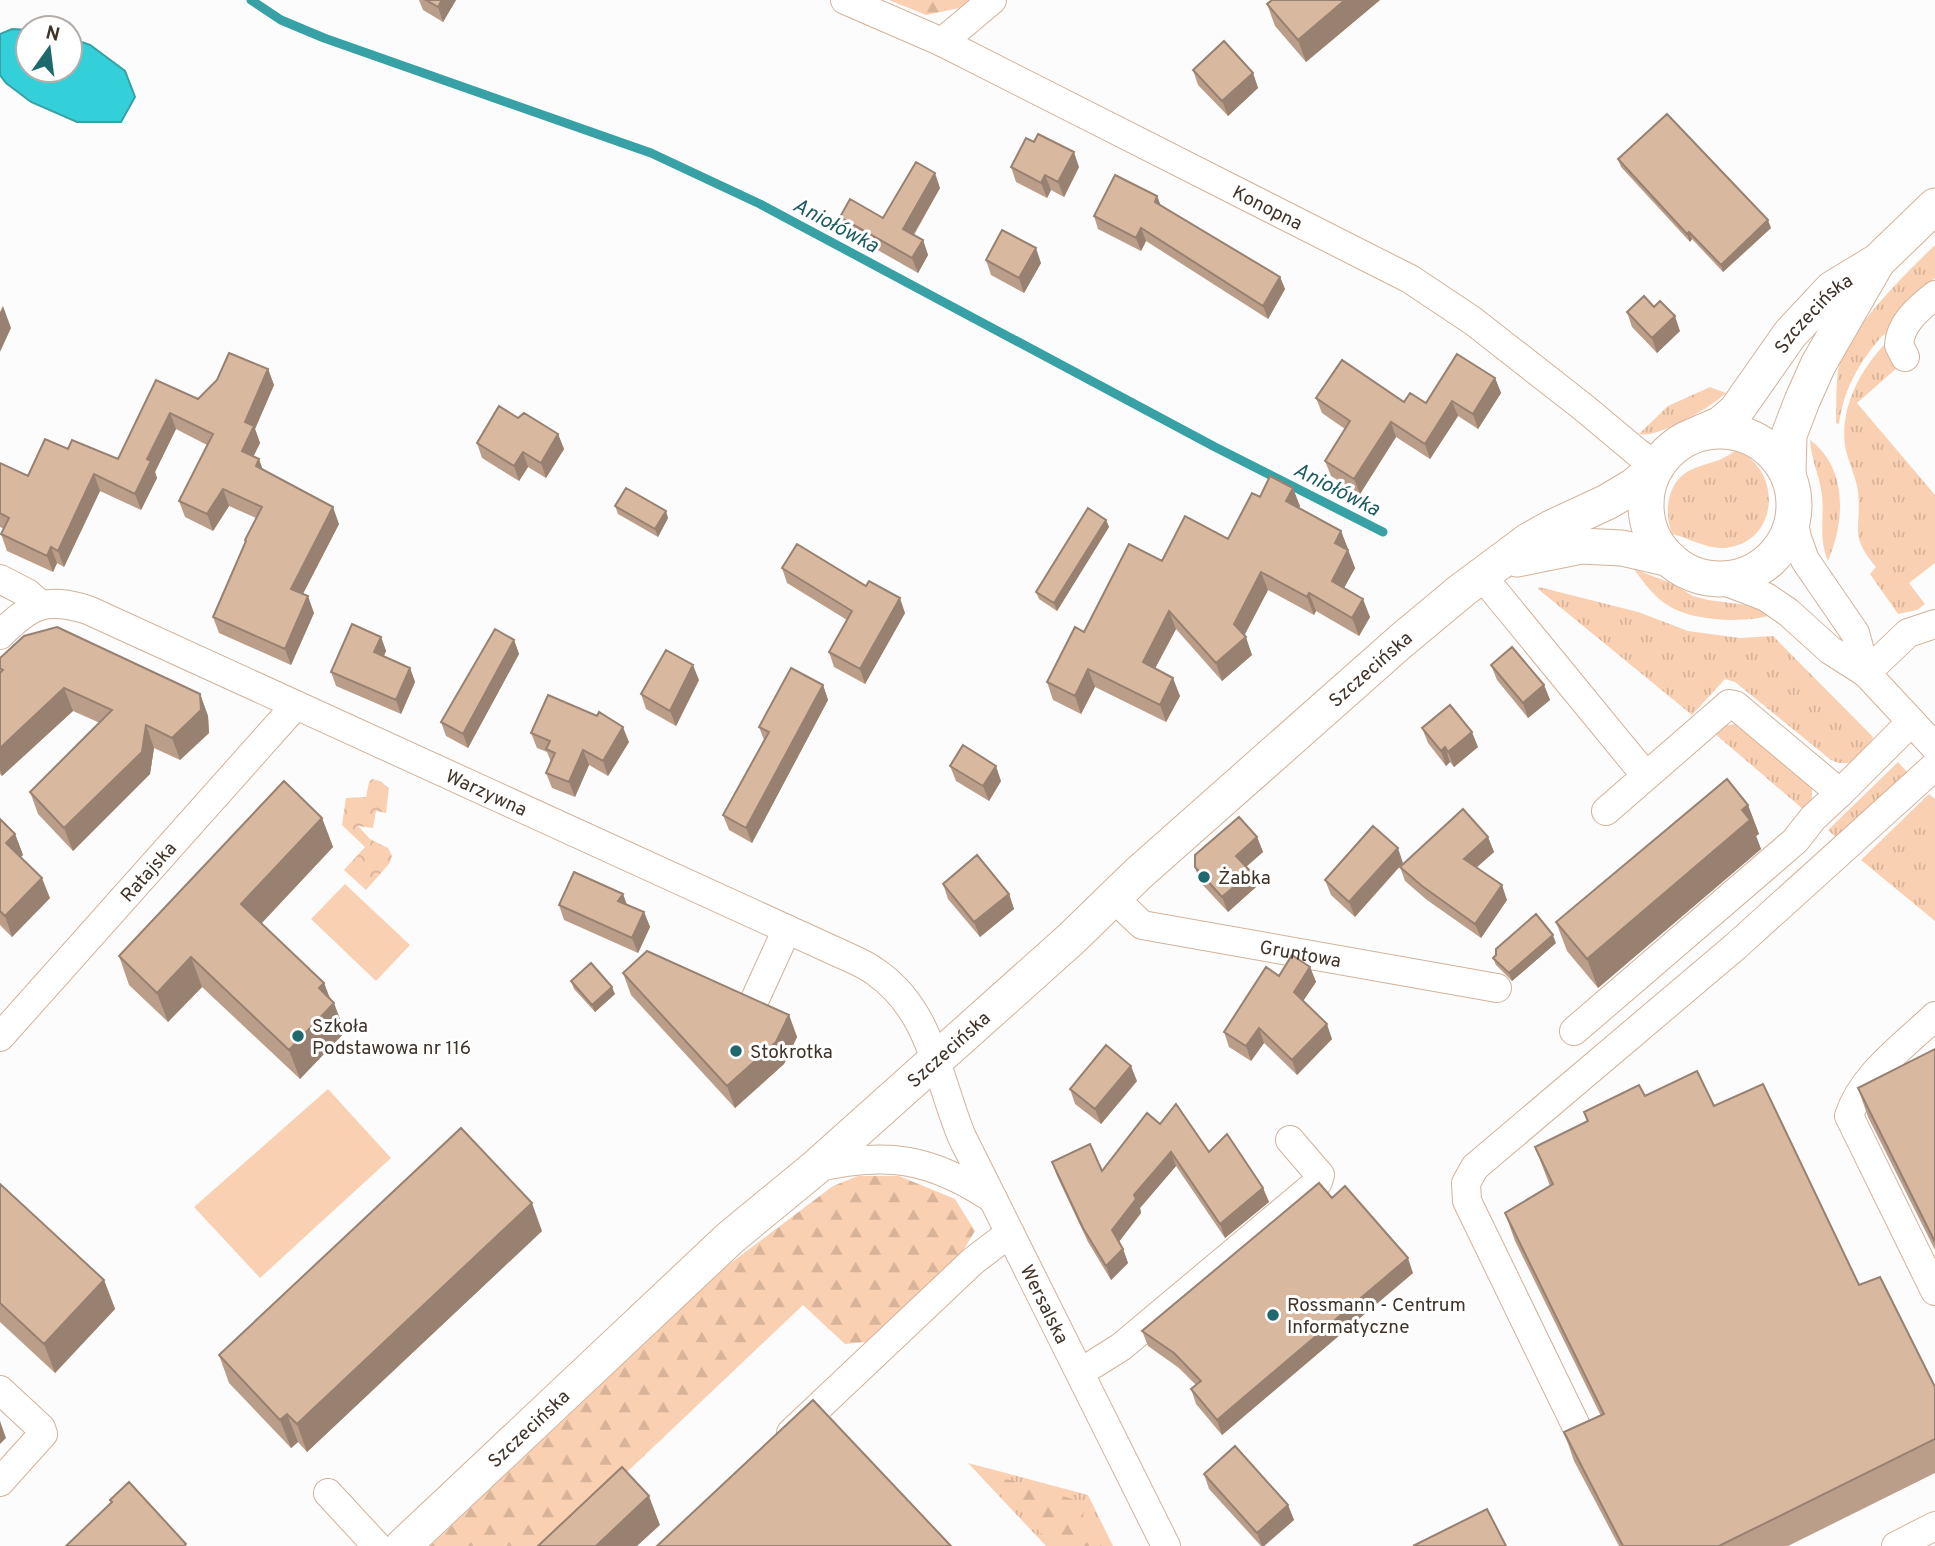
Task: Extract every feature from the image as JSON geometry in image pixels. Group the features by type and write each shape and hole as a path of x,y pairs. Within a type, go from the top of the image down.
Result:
{"main road":[{"name":"Szczecińska","path":"1700,433 1721,424 1736,411 1790,334 1832,289 1878,261 1935,206"},
{"name":"Szczecińska","path":"1788,473 1788,435 1802,401 1818,365 1878,261"},
{"path":"1733,432 1757,440 1774,453 1788,473 1794,494 1793,517 1784,543 1765,564 1746,574 1719,579 1689,572 1670,559 1657,544 1647,518 1647,491 1657,466 1673,447 1700,433 1733,432"},
{"name":"Szczecińska","path":"403,1546 730,1238 815,1168 1401,641 1492,568 1540,534 1617,496 1657,466"},
{"name":"Szczecińska","path":"1492,568 1581,546 1622,548 1670,559"}],"street":[{"name":"Konopna","path":"845,0 942,42 1410,279 1473,321 1637,453 1657,466"},
{"path":"942,42 992,0"},
{"path":"1905,357 1899,345 1904,327 1921,306 1935,295"},
{"path":"1793,517 1805,561 1855,633 1866,673"},
{"path":"1492,568 1646,776"},
{"name":"Warzywna","path":"0,579 27,593 40,604 56,603 88,610 860,963 886,979 907,1002 920,1021 936,1059"},
{"path":"1719,579 1766,597 1788,612 1830,650 1866,673 1935,747"},
{"path":"0,635 40,604"},
{"path":"1866,673 1908,633 1935,624"},
{"path":"1606,811 1729,704 1735,705 1840,793"},
{"name":"Ratajska","path":"4,1027 296,705"},
{"path":"1574,1031 1795,841 1813,818 1911,722"},
{"path":"1582,1438 1467,1201 1466,1183 1475,1167 1736,946 1935,766"},
{"name":"Gruntowa","path":"1114,898 1142,925 1497,988"},
{"path":"756,998 787,929"},
{"path":"1935,1016 1865,1083 1854,1100 1849,1116 1935,1291"},
{"name":"Wersalska","path":"936,1059 955,1121 1166,1546"},
{"path":"1081,1373 1121,1348 1318,1182 1320,1175 1290,1140"},
{"path":"815,1168 860,1159 899,1160 942,1171 993,1199"},
{"path":"770,1452 973,1261 1010,1233"},
{"path":"0,1390 41,1428 43,1434 0,1482"},
{"path":"328,1493 377,1546"},
{"path":"1896,1546 1935,1526"}],"green space":[{"path":"889,0 976,0 969,6 926,15"},
{"path":"1935,245 1935,278 1900,310 1887,334 1882,336 1866,356 1849,387 1839,424 1836,423 1837,376 1846,348 1881,301"},
{"path":"1885,344 1889,358 1898,367 1857,403 1935,495 1935,563 1909,583 1925,604 1917,610 1898,614 1870,574 1876,567 1859,539 1858,492 1846,452 1844,432 1854,390"},
{"path":"1710,387 1726,393 1709,406 1671,427 1658,432 1639,434 1668,406"},
{"path":"1810,440 1831,465 1840,496 1838,529 1828,561 1822,534 1821,489"},
{"path":"1736,450 1752,460 1762,473 1768,489 1769,505 1765,521 1756,534 1742,543 1718,548 1672,534 1668,505 1673,487 1679,479 1695,468 1721,459"},
{"path":"1634,569 1671,583 1693,596 1754,606 1773,615 1720,620 1692,615 1669,606"},
{"path":"1539,587 1638,612 1688,631 1740,638 1773,636 1873,737 1856,759 1838,763 1735,682 1725,679 1692,715 1538,589"},
{"path":"1737,724 1812,785 1812,799 1804,810 1714,733 1726,725"},
{"path":"1898,762 1908,773 1841,842 1828,830"},
{"path":"372,779 389,788 386,813 376,811 373,828 358,826 370,839 388,848 392,856 389,864 366,890 344,870 365,847 342,825 346,798 366,797"},
{"path":"1929,794 1935,799 1935,921 1861,860"},
{"path":"345,884 410,945 376,981 311,919"},
{"path":"328,1089 391,1158 260,1278 194,1207"},
{"path":"858,1176 899,1176 955,1199 975,1231 956,1262 866,1342 845,1344 803,1305 549,1546 430,1546 723,1269 833,1186"},
{"path":"968,1463 1088,1495 1113,1546 1046,1546"},
{"path":"990,1478 1011,1480 1085,1503 1083,1517 1096,1546 1053,1546"}],"water":[{"path":"14,29 14,84 84,84 84,43 90,45 125,71 135,97 121,122 77,122 31,102 0,75 0,34"}],"building":[{"path":"426,0 442,0 438,7"},
{"path":"1272,0 1345,0 1298,40 1267,4"},
{"path":"1224,41 1253,73 1222,101 1193,70"},
{"path":"1667,114 1768,220 1721,265 1689,232 1687,234 1618,159"},
{"path":"1038,134 1074,152 1058,182 1045,175 1041,183 1011,167 1026,138 1034,142"},
{"path":"916,162 935,173 903,229 923,240 912,258 840,217 850,199 883,218"},
{"path":"1115,175 1157,196 1155,202 1280,277 1263,306 1141,228 1136,238 1094,216"},
{"path":"1002,230 1036,248 1019,278 986,260"},
{"path":"1644,296 1654,307 1660,301 1675,316 1652,338 1627,312"},
{"path":"229,353 268,369 245,422 254,426 242,451 259,459 256,466 333,507 291,589 308,596 285,649 213,617 245,540 262,507 223,489 207,514 179,501 213,434 170,413 147,459 151,461 135,494 94,474 58,551 51,547 47,556 1,534 9,518 0,513 0,463 28,476 45,439 68,449 72,440 118,459 156,380 198,399 217,380"},
{"path":"1457,354 1495,378 1473,414 1452,401 1425,444 1391,422 1354,479 1325,461 1350,421 1316,398 1342,360 1404,402 1410,393 1426,403"},
{"path":"499,406 518,418 524,413 558,434 541,463 523,452 514,466 477,443"},
{"path":"1270,476 1293,488 1286,501 1341,531 1335,543 1348,550 1332,581 1363,599 1352,618 1309,593 1307,597 1261,572 1234,624 1246,637 1216,663 1169,611 1143,662 1173,678 1160,705 1088,669 1075,696 1047,682 1075,627 1084,632 1129,544 1162,561 1185,516 1228,539 1252,493 1260,497"},
{"path":"626,488 666,511 655,529 615,506"},
{"path":"1088,508 1106,520 1054,603 1036,592"},
{"path":"797,544 866,586 869,581 900,598 860,669 829,652 852,611 782,568"},
{"path":"352,624 381,637 374,652 410,668 396,700 331,672"},
{"path":"57,627 200,694 201,710 172,738 146,725 142,752 64,828 30,792 112,710 64,688 0,748 0,673 3,670 0,668 0,658 24,636"},
{"path":"495,629 514,640 463,734 441,722"},
{"path":"1512,647 1544,685 1523,703 1491,665"},
{"path":"666,650 693,665 670,711 641,694"},
{"path":"791,668 823,685 746,828 723,815 769,732 759,727"},
{"path":"548,695 597,716 599,712 623,727 603,761 583,750 569,782 546,773 555,753 546,749 550,741 531,733"},
{"path":"1450,705 1472,732 1448,752 1445,747 1441,751 1422,728"},
{"path":"963,745 996,766 983,786 950,766"},
{"path":"1727,779 1748,805 1742,810 1750,820 1587,959 1556,922"},
{"path":"284,781 322,818 241,904 324,983 319,988 334,1003 289,1050 191,957 157,993 119,956"},
{"path":"1463,809 1488,837 1464,859 1502,885 1475,924 1400,867"},
{"path":"1239,817 1257,837 1236,856 1251,872 1222,897 1195,867 1195,855"},
{"path":"0,819 15,834 6,843 42,878 5,916 0,911"},
{"path":"1373,826 1398,848 1349,902 1325,880"},
{"path":"977,855 1009,894 974,922 943,884"},
{"path":"574,872 623,894 618,901 644,912 632,938 559,905"},
{"path":"1536,914 1553,935 1509,973 1493,958 1496,949"},
{"name":"Stokrotka","path":"647,951 789,1015 776,1042 727,1086 623,973"},
{"path":"1292,955 1310,967 1294,992 1327,1024 1292,1060 1259,1028 1246,1046 1224,1032 1266,967 1279,976"},
{"path":"591,963 612,987 592,1005 571,981"},
{"path":"1106,1045 1131,1066 1095,1109 1070,1089"},
{"path":"1935,1049 1935,1242 1858,1088"},
{"path":"1697,1071 1714,1106 1763,1084 1859,1285 1880,1277 1935,1387 1935,1439 1719,1546 1623,1546 1564,1432 1604,1414 1505,1213 1553,1184 1535,1147 1588,1121 1584,1112 1639,1085 1645,1096"},
{"path":"1176,1104 1209,1152 1227,1134 1263,1188 1220,1224 1171,1152 1134,1195 1136,1199 1112,1230 1123,1249 1106,1266 1083,1228 1052,1162 1090,1144 1102,1171 1147,1113 1160,1124"},
{"path":"461,1128 532,1203 297,1424 287,1414 280,1420 219,1355"},
{"name":"Rossmann - Centrum Informatyczne","path":"1319,1183 1332,1198 1345,1186 1408,1258 1217,1420 1191,1389 1201,1381 1174,1353 1142,1331"},
{"path":"0,1184 104,1280 44,1344 0,1303"},
{"path":"813,1400 951,1546 657,1546"},
{"path":"1235,1446 1288,1505 1257,1533 1204,1474"},
{"path":"622,1467 649,1496 596,1546 538,1546"},
{"path":"129,1482 186,1544 66,1546 112,1502 110,1500"},
{"path":"1487,1509 1506,1546 1413,1546"}],"waterway":[{"name":"Aniołówka","path":"251,0 281,20 324,38 651,153 760,204 1215,447 1383,532"}],"place":[{"name":"Żabka","path":"1204,877"},
{"name":"Szkoła Podstawowa nr 116","path":"298,1036"},
{"name":"Stokrotka","path":"736,1051"},
{"name":"Rossmann - Centrum Informatyczne","path":"1273,1315"}]}
